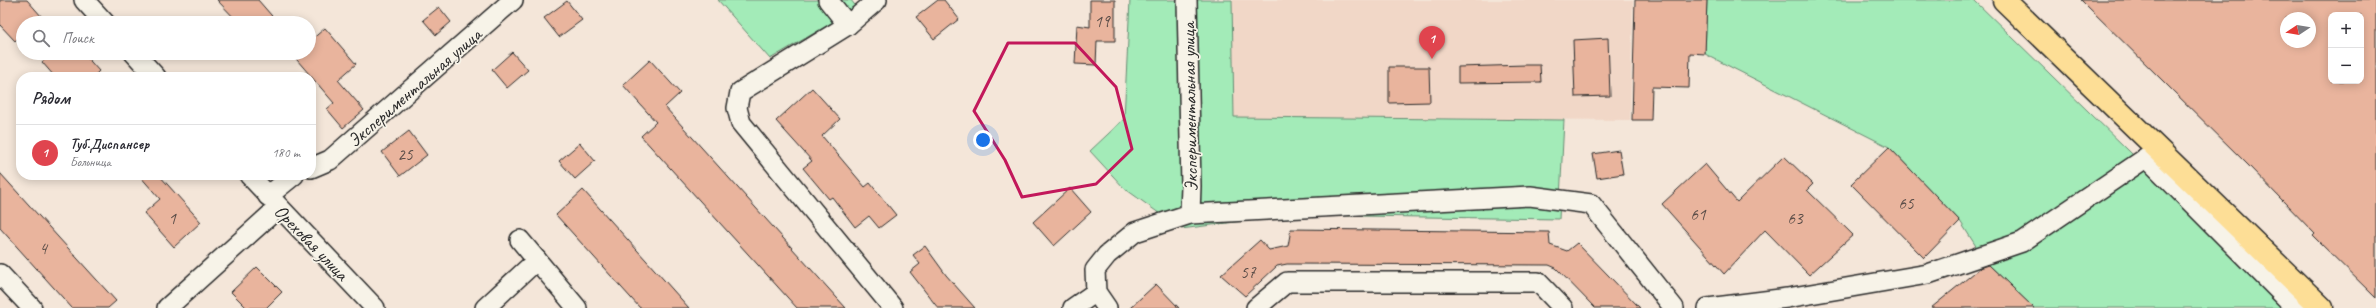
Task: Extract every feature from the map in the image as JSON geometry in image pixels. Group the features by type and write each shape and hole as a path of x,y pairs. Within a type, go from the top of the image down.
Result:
{"main road":[{"path":"2004,0 2152,153 2322,308"}],"street":[{"path":"84,0 99,16"},
{"name":"Экспериментальная улица","path":"316,166 330,160 513,0"},
{"path":"828,0 848,25"},
{"path":"877,0 848,25 740,92 738,108 741,123 893,308"},
{"name":"Экспериментальная улица","path":"1186,0 1191,186 1190,214"},
{"path":"140,60 151,72"},
{"path":"1708,308 1787,298 1928,274 2022,242 2152,153 2296,308"},
{"name":"Ореховая улица","path":"254,180 375,308"},
{"path":"167,308 273,201 290,180"},
{"path":"1108,308 1096,292 1095,270 1107,256 1135,232 1190,214 1530,196 1590,204 1674,308"},
{"path":"520,240 577,308"},
{"path":"485,308 537,260"},
{"path":"0,274 32,308"},
{"path":"1256,308 1287,282 1538,282 1563,308"},
{"path":"1073,308 1096,292"}],"highlighted area":[{"path":"1008,43 1075,43 1116,87 1132,149 1096,184 1022,197 1005,160 974,111"}],"shaded area":[{"path":"1232,0 1633,0 1630,120 1234,117"}],"green space":[{"path":"718,0 851,0 857,8 770,59"},
{"path":"1130,0 1232,0 1234,117 1564,120 1559,219 1290,215 1181,229 1124,188 1090,151 1124,119"},
{"path":"1707,0 1974,0 2244,263 2287,308 2034,308 1986,262 1960,221 1889,147 1705,54"}],"building":[{"path":"0,0 27,0 41,16 16,16 15,41 0,25"},
{"path":"217,0 258,0 272,16 232,16"},
{"path":"938,0 944,0 959,19 934,39 916,17"},
{"path":"1090,0 1115,0 1115,41 1097,41 1096,65 1075,64 1077,25 1090,27"},
{"path":"1635,0 1707,0 1705,54 1690,53 1689,88 1652,87 1651,120 1632,120"},
{"path":"2081,0 2376,0 2376,298 2313,236 2315,234 2248,165"},
{"path":"567,1 582,20 559,37 544,18"},
{"path":"439,7 451,22 436,35 423,20"},
{"path":"325,28 356,64 338,80 364,110 343,128 327,109 334,103 316,82 316,72 307,72 297,60 316,60 316,36"},
{"path":"1608,38 1610,96 1575,97 1573,40"},
{"path":"512,52 528,70 507,88 492,70"},
{"path":"44,60 89,60 99,71 51,72 42,62"},
{"path":"650,60 680,93 665,107 846,308 797,308 641,136 656,122 623,85"},
{"path":"1540,65 1541,82 1458,83 1458,67"},
{"path":"1389,67 1429,67 1430,102 1389,103"},
{"path":"812,88 840,119 822,136 865,187 870,183 896,215 879,228 869,216 855,227 832,197 829,199 803,168 812,161 776,121"},
{"path":"409,131 427,155 400,176 382,152"},
{"path":"580,143 595,161 575,179 559,161"},
{"path":"1889,147 1960,221 1924,258 1851,184"},
{"path":"1619,150 1623,174 1597,178 1593,154"},
{"path":"1784,156 1813,184 1807,190 1853,235 1809,275 1765,230 1724,274 1662,204 1705,164 1737,202"},
{"path":"0,173 116,301 108,308 72,308 0,228"},
{"path":"143,180 163,180 201,222 174,247 144,213 160,199"},
{"path":"1070,188 1091,212 1054,246 1033,222"},
{"path":"583,190 689,308 640,308 556,215"},
{"path":"1291,229 1549,232 1550,245 1567,251 1577,243 1640,308 1595,308 1556,268 1549,265 1287,264 1277,266 1245,296 1221,275 1260,240 1269,250 1288,246"},
{"path":"925,246 946,275 975,308 938,308 910,272 920,264 913,255"},
{"path":"1989,265 2034,308 1931,308 1980,268"},
{"path":"257,267 282,292 266,308 247,308 231,292"},
{"path":"1156,284 1179,308 1130,308"}],"place":[{"name":"Туб.Диспансер","path":"1432,59"}]}
